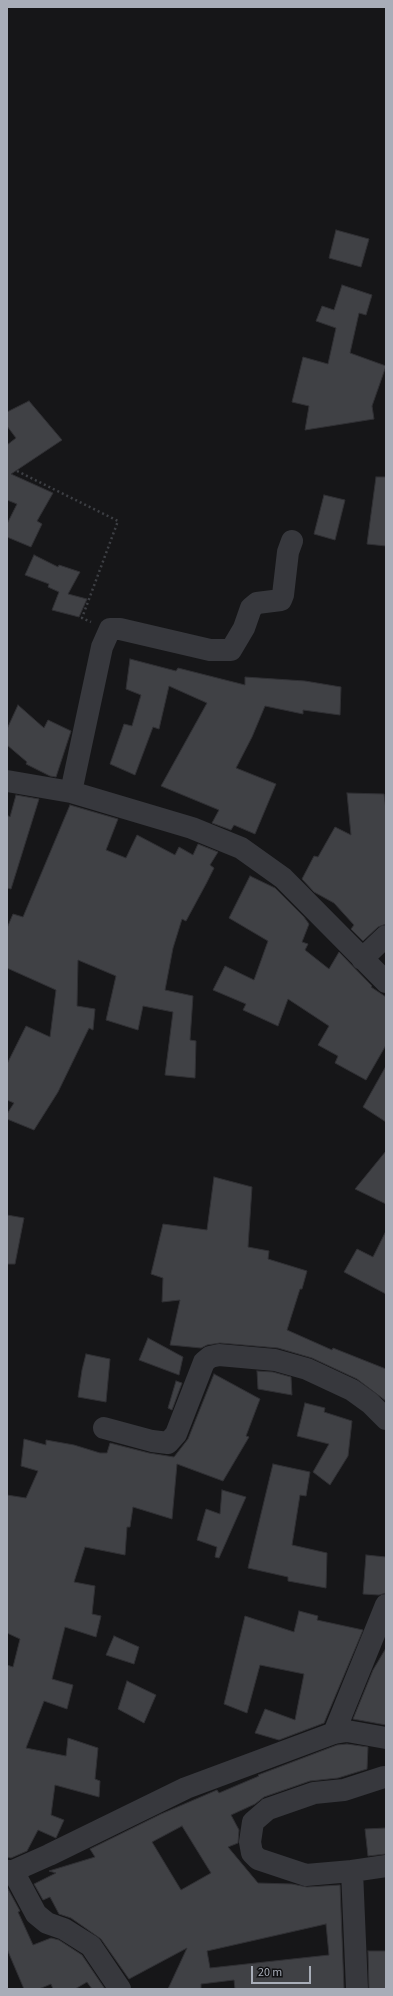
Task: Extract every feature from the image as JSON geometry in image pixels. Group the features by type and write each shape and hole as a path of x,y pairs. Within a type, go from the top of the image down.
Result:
{"street":[{"path":"71,792 102,647 110,629 120,629 210,650 232,650 244,628 251,608 257,603 281,600 288,552 292,541"},
{"path":"7,781 71,792 192,828 241,848 283,878 386,982"},
{"path":"362,959 386,936"},
{"path":"104,1428 152,1441 168,1443 176,1434 204,1362 210,1357 219,1355 275,1360 307,1370 352,1390 370,1402 386,1419"},
{"path":"334,1733 386,1605"},
{"path":"120,1989 91,1946 64,1929 46,1923 36,1914 10,1871 186,1788 334,1733 347,1731 386,1738"},
{"path":"385,1775 344,1790 314,1793 268,1809 253,1822 250,1842 252,1853 258,1859 306,1875 386,1866"},
{"path":"352,1871 357,1989"}],"path":[{"path":"17,471 118,521 82,618 110,629"}],"building":[{"path":"336,230 369,239 361,267 329,258"},
{"path":"342,285 372,295 366,315 359,313 350,353 386,366 372,406 374,419 305,430 309,406 292,402 303,357 328,364 336,328 316,321 322,306 334,310"},
{"path":"29,401 62,440 11,474 53,493 37,521 42,524 31,547 7,537 7,524 17,504 7,500 7,445 16,438 7,426 7,412"},
{"path":"376,477 386,477 386,546 367,544"},
{"path":"324,495 345,500 335,540 314,534"},
{"path":"34,555 58,567 59,565 80,572 68,594 87,599 79,617 52,610 59,592 48,587 49,584 25,575"},
{"path":"130,659 176,671 178,668 245,685 245,677 305,681 341,687 340,715 303,710 303,714 265,706 252,737 236,768 276,784 255,834 234,825 231,830 212,823 219,810 161,786 207,703 169,686 159,729 153,727 135,775 110,764 124,724 132,726 141,695 126,689"},
{"path":"18,705 44,728 48,720 71,731 56,777 50,776 26,764 27,762 7,745 7,729"},
{"path":"347,793 384,794 386,810 386,924 378,927 363,941 351,929 354,925 334,903 314,892 302,879 314,856 318,857 335,827 351,835"},
{"path":"16,795 39,799 11,889 7,888 7,815 10,817"},
{"path":"70,805 118,819 106,850 126,858 137,835 175,855 179,847 193,855 198,844 218,852 210,865 214,868 206,884 186,921 182,919 173,948 165,990 193,996 190,1040 196,1041 195,1078 165,1075 173,1012 143,1006 138,1030 106,1020 116,976 78,960 77,1006 95,1009 93,1030 89,1028 58,1092 34,1130 7,1119 7,1114 14,1103 7,1100 7,1064 26,1026 50,1037 56,990 7,968 7,928 13,914 23,917"},
{"path":"250,876 275,888 304,917 309,924 302,942 308,944 305,950 329,969 339,952 372,986 371,987 386,997 386,1045 366,1080 335,1063 338,1056 318,1045 329,1026 288,999 278,1026 243,1010 246,1004 213,990 225,966 254,980 268,941 229,918"},
{"path":"386,1066 386,1122 363,1107"},
{"path":"386,1151 386,1204 355,1189"},
{"path":"214,1177 252,1187 248,1247 269,1251 268,1259 307,1271 287,1330 332,1350 333,1348 386,1369 386,1401 357,1379 312,1358 278,1348 220,1343 207,1345 201,1348 170,1345 180,1300 162,1302 163,1278 151,1274 163,1224 207,1230"},
{"path":"7,1215 24,1218 15,1264 7,1264"},
{"path":"386,1231 386,1294 344,1272 357,1249 373,1257"},
{"path":"148,1338 183,1357 179,1375 139,1360"},
{"path":"86,1354 110,1359 106,1402 78,1397"},
{"path":"257,1371 273,1372 291,1377 292,1395 258,1389"},
{"path":"214,1374 260,1399 246,1436 249,1437 223,1481 177,1464 172,1519 133,1507 130,1527 127,1527 125,1555 85,1547 74,1582 95,1586 92,1614 101,1616 96,1637 65,1627 52,1679 73,1685 67,1709 44,1701 26,1748 66,1756 68,1738 98,1748 95,1779 100,1781 99,1797 55,1785 51,1815 64,1820 56,1838 38,1830 27,1851 11,1858 7,1857 7,1665 13,1667 20,1639 7,1633 7,1495 26,1498 38,1471 21,1466 24,1439 46,1445 46,1440 74,1445 100,1453 107,1453 110,1443 149,1453 174,1457 188,1439"},
{"path":"176,1381 182,1383 172,1410 168,1408"},
{"path":"305,1403 325,1408 324,1412 352,1421 348,1456 330,1485 313,1472 329,1444 297,1436"},
{"path":"273,1464 310,1472 306,1496 300,1495 292,1545 327,1553 326,1588 288,1581 288,1577 248,1568"},
{"path":"222,1490 246,1497 219,1558 215,1557 217,1547 197,1540 206,1509 220,1514"},
{"path":"366,1555 386,1557 386,1593 379,1595 363,1594"},
{"path":"299,1611 318,1616 317,1620 363,1630 324,1723 279,1740 255,1733 265,1709 295,1720 304,1674 260,1665 247,1713 224,1704 245,1616 294,1632"},
{"path":"114,1636 139,1647 134,1664 106,1655"},
{"path":"386,1648 386,1725 353,1719 373,1670"},
{"path":"127,1681 156,1695 144,1723 118,1709"},
{"path":"347,1744 368,1747 367,1769 338,1778 310,1781 264,1797 255,1804 231,1815 239,1830 238,1843 228,1847 258,1883 292,1884 307,1887 340,1885 344,1989 235,1989 234,1980 201,1984 201,1989 168,1989 187,1948 129,1979 101,1939 71,1918 59,1914 50,1897 43,1900 34,1884 56,1873 49,1871 95,1857 90,1849 161,1814 217,1790 219,1793 259,1776 258,1775 337,1745","holes":["182,1826 211,1873 181,1890 152,1842","326,1924 329,1955 210,1968 207,1951"]},
{"path":"386,1828 386,1854 368,1856 365,1829"},
{"path":"7,1887 20,1911 18,1912 33,1945 51,1938 59,1940 82,1955 105,1989 92,1989 87,1982 75,1989 53,1989 51,1984 39,1989 24,1989 7,1949"},
{"path":"368,1951 386,1951 386,1989 369,1989"}]}
